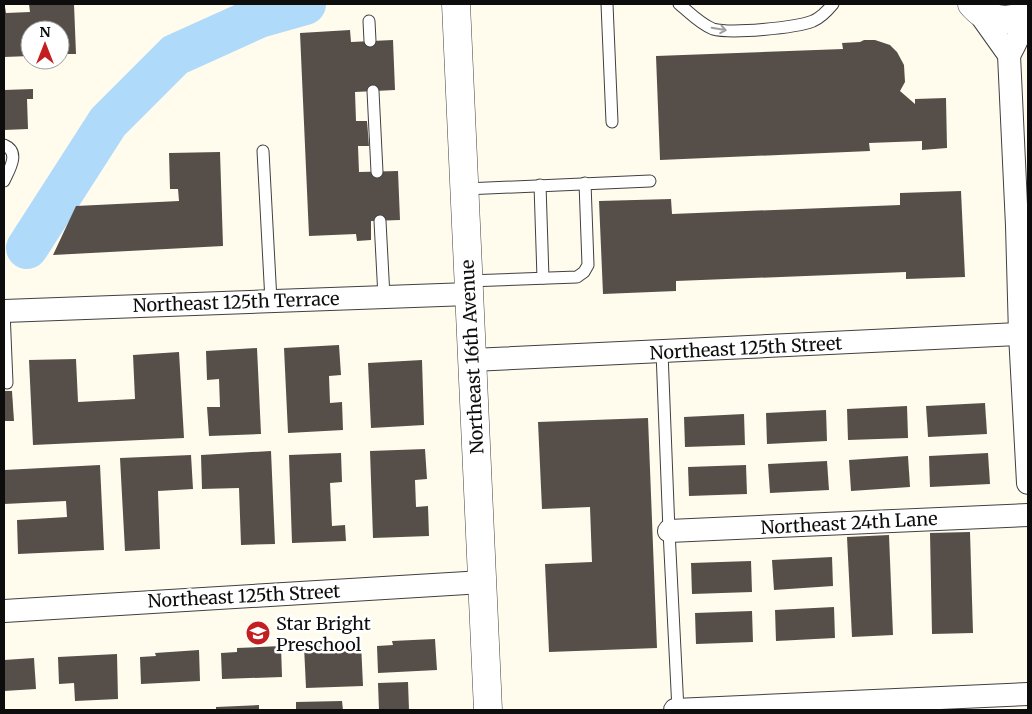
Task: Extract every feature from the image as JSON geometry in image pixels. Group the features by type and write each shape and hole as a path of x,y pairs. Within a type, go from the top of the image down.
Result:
{"street":[{"name":"Northeast 16th Avenue","path":"456,4 488,710"},
{"path":"975,7 989,18 1002,21 1015,20 1028,15"},
{"path":"975,7 1009,56 1022,178 1020,334 1028,483"},
{"path":"1009,56 1028,15"},
{"name":"Northeast 125th Terrace","path":"4,311 384,297 468,288"},
{"name":"Northeast 125th Street","path":"472,360 1020,334"},
{"name":"Northeast 24th Lane","path":"669,531 1028,515"},
{"name":"Northeast 125th Street","path":"4,611 483,582"},
{"path":"677,710 759,708 1028,694"}],"lane":[{"path":"607,4 612,122"},
{"path":"679,4 706,26 730,31 799,26 815,20 833,4"},
{"path":"369,21 370,41"},
{"path":"372,91 377,172"},
{"path":"4,145 9,147 13,161 4,181"},
{"path":"263,151 271,301"},
{"path":"464,189 650,181"},
{"path":"468,288 543,278 577,277 584,272 588,265 585,184"},
{"path":"540,186 543,278"},
{"path":"380,221 384,297"},
{"path":"4,311 7,383"},
{"path":"662,352 677,710"}],"building":[{"path":"29,4 74,4 76,54 70,54 70,20 20,20 20,56 4,57 4,7 6,13 30,12"},
{"path":"350,30 351,42 393,40 395,90 355,92 356,121 367,121 369,146 358,146 359,172 398,171 400,220 371,221 371,240 357,241 356,234 309,236 300,33"},
{"path":"875,40 890,45 897,52 904,65 905,82 900,91 915,104 915,99 946,98 947,148 922,150 922,141 869,143 870,151 660,160 656,56 843,49 842,43"},
{"path":"33,89 33,99 27,99 28,129 4,130 4,90"},
{"path":"220,152 223,246 53,255 76,206 179,201 178,189 170,189 169,153"},
{"path":"961,191 965,277 906,279 906,272 676,281 676,291 603,294 599,201 671,199 672,214 900,205 900,193"},
{"path":"339,345 341,375 329,376 330,403 342,402 343,430 288,433 284,348"},
{"path":"257,348 261,434 209,436 207,407 220,407 219,379 207,380 206,351"},
{"path":"179,352 184,438 33,445 29,360 76,359 78,402 135,399 133,355"},
{"path":"422,360 424,425 371,428 368,363"},
{"path":"4,391 12,391 14,421 4,421"},
{"path":"985,403 987,434 928,437 926,406"},
{"path":"907,406 908,438 848,440 847,409"},
{"path":"826,410 827,441 767,444 766,413"},
{"path":"744,414 745,445 685,447 684,417"},
{"path":"648,418 657,648 549,652 545,564 592,562 590,507 542,509 538,422"},
{"path":"425,449 427,479 415,480 416,507 428,506 429,536 373,538 370,451"},
{"path":"271,451 275,544 241,545 239,488 202,489 201,455"},
{"path":"341,453 342,482 330,483 332,526 345,525 346,541 292,543 289,455"},
{"path":"988,453 990,484 930,487 929,456"},
{"path":"191,455 193,489 158,491 160,549 125,551 120,458"},
{"path":"908,456 910,487 851,491 849,460"},
{"path":"827,461 829,490 770,493 768,464"},
{"path":"100,465 104,550 18,554 17,520 67,517 66,501 4,504 4,470"},
{"path":"746,465 747,494 689,496 688,467"},
{"path":"970,532 973,633 932,634 930,533"},
{"path":"889,535 893,635 852,637 847,537"},
{"path":"832,557 833,586 774,590 772,560"},
{"path":"751,561 752,592 692,594 691,563"},
{"path":"834,607 835,638 776,641 775,610"},
{"path":"752,611 753,642 696,644 695,613"},
{"path":"435,639 437,670 378,673 377,646 393,645 392,641"},
{"path":"361,643 363,686 306,688 304,646"},
{"path":"281,646 282,677 222,679 221,653 237,652 237,648"},
{"path":"199,650 200,681 141,684 140,657 156,656 155,653"},
{"path":"117,654 118,699 75,701 74,683 59,684 58,657"},
{"path":"34,658 36,689 4,691 4,660"},
{"path":"408,682 409,710 379,710 378,683"},
{"path":"342,701 343,710 296,710 296,702"},
{"path":"259,705 259,710 216,710 216,707"}],"waterway":[{"path":"27,248 108,122 175,55 259,17 305,4"}],"place":[{"name":"Star Bright Preschool","path":"258,633"}]}
